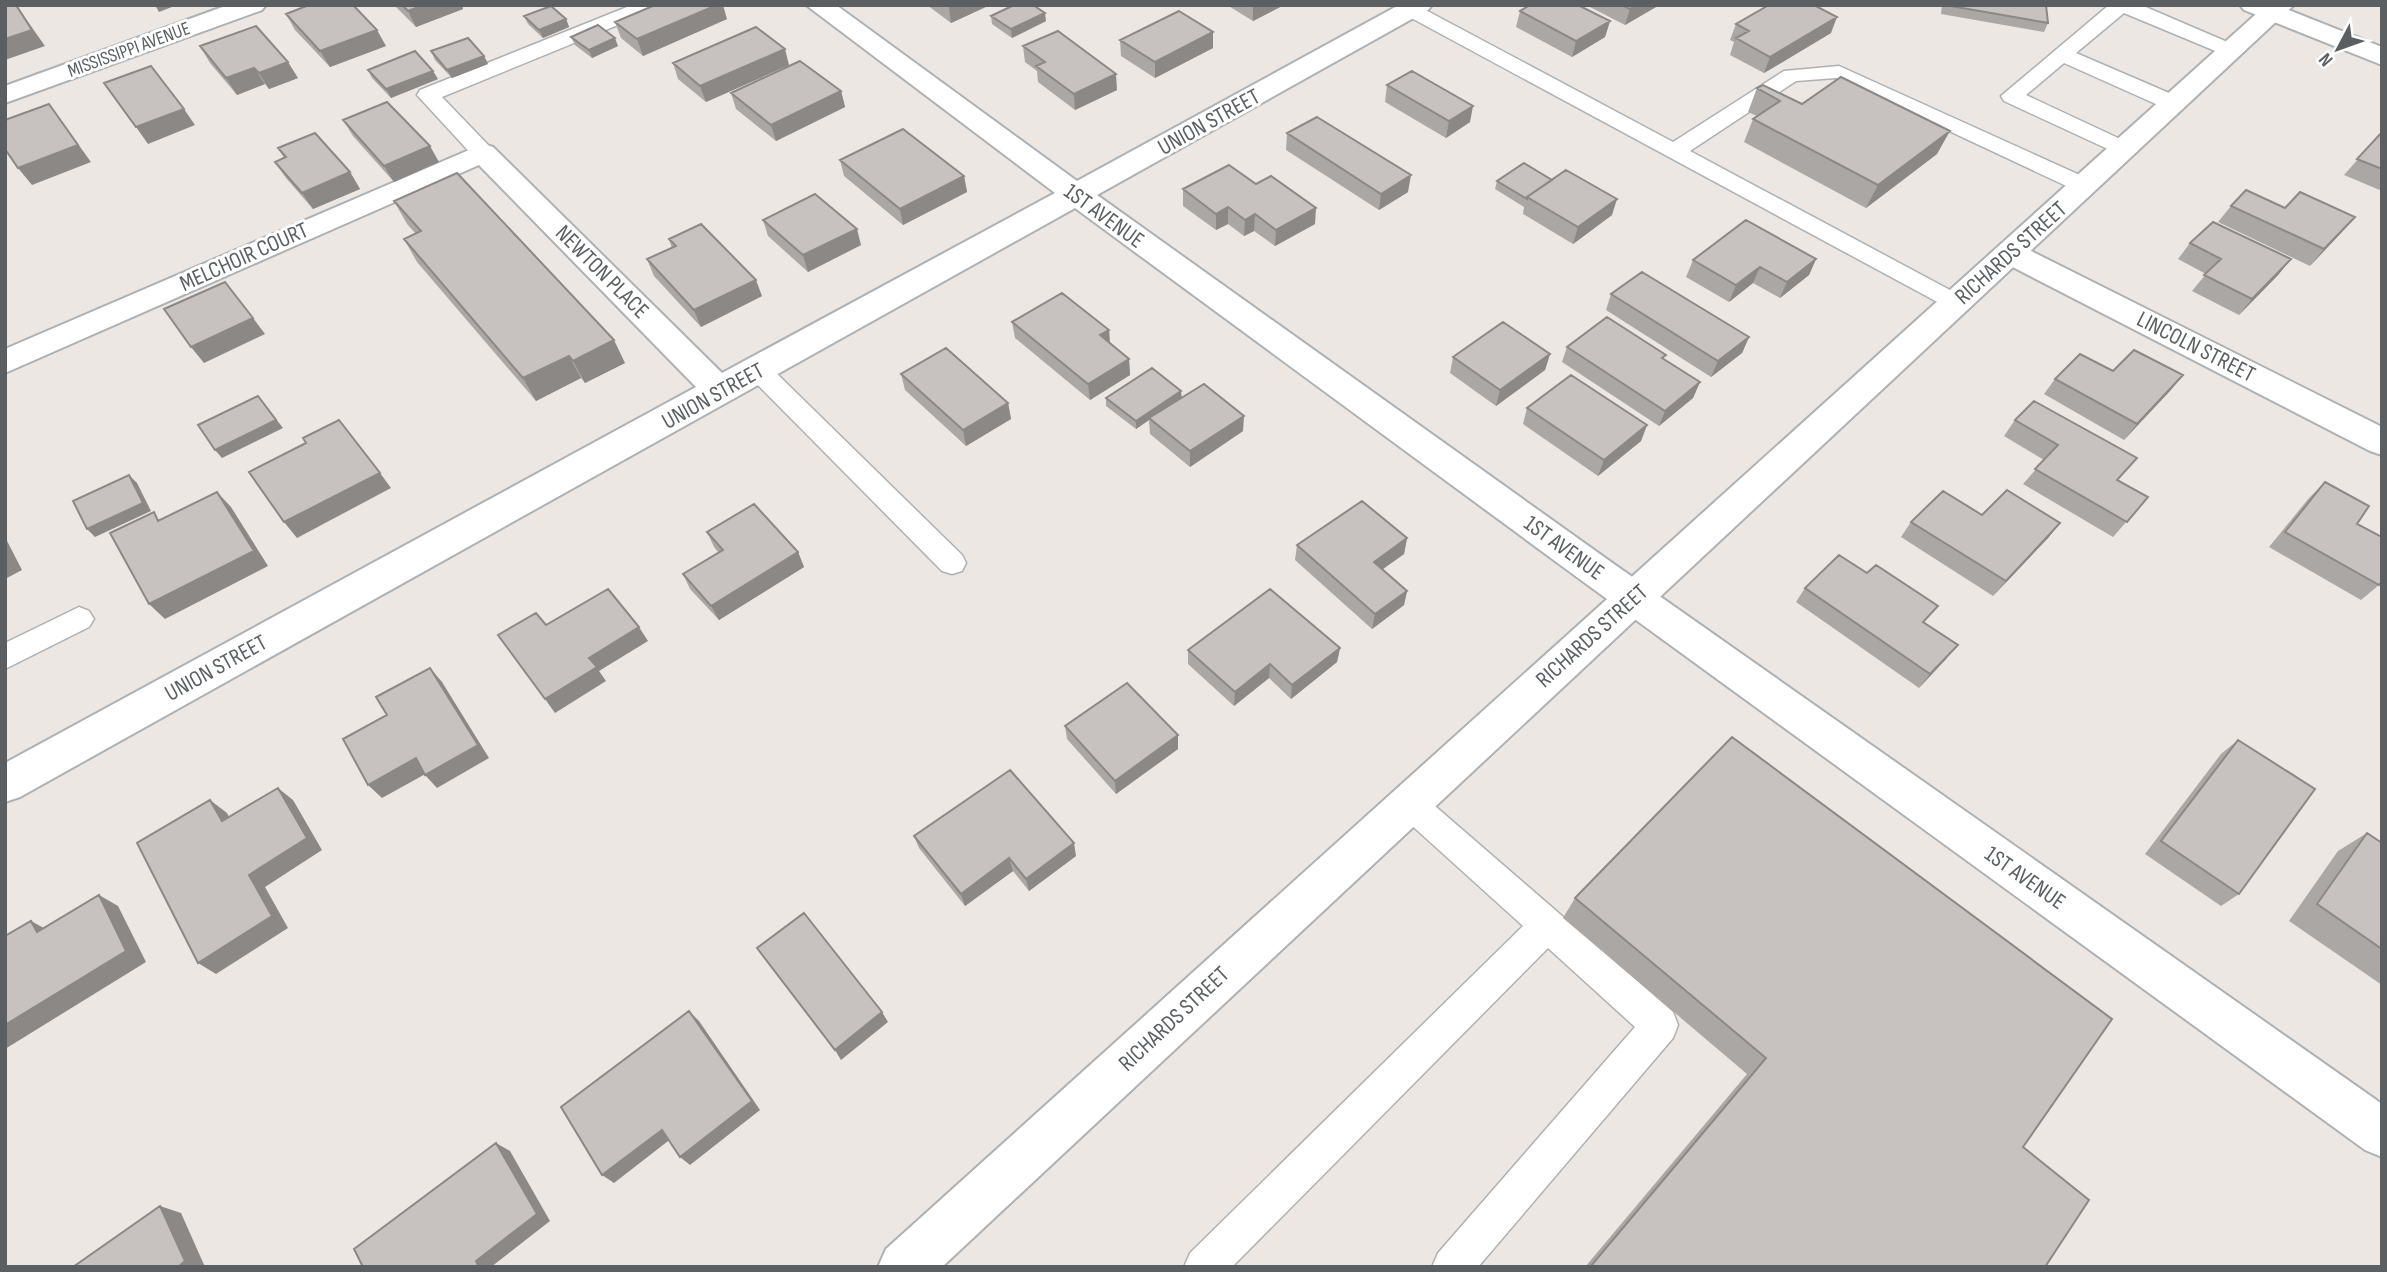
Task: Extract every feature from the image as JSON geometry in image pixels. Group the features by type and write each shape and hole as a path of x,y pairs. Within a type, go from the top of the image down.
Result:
{"street":[{"name":"MISSISSIPPI AVENUE","path":"5,95 253,5"},
{"name":"1ST AVENUE","path":"819,5 1076,196 1633,599 2382,1133"},
{"name":"UNION STREET","path":"5,784 1415,8"},
{"name":"RICHARDS STREET","path":"904,1267 1954,303 2175,104 2232,51 2269,8"},
{"path":"2269,8 2382,57"},
{"name":"MELCHOIR COURT","path":"5,362 483,153"},
{"name":"NEWTON PLACE","path":"483,153 721,392"},
{"name":"LINCOLN STREET","path":"2010,253 2382,442"}],"lane":[{"path":"483,153 428,95 650,5"},
{"path":"2125,149 2012,96 2122,5 2232,51"},
{"path":"1415,8 1673,152 1954,303"},
{"path":"2062,54 2175,104"},
{"path":"1673,152 1791,75 1839,72 2085,186"},
{"path":"759,371 952,563"},
{"path":"5,657 79,619"},
{"path":"1409,803 1660,1025 1452,1267"},
{"path":"1204,1267 1547,926"}],"building":[{"path":"5,5 16,5 32,30 5,39"},
{"path":"309,5 353,5 377,30 320,51 286,14"},
{"path":"402,5 424,5 408,11"},
{"path":"655,5 717,5 637,39 615,22"},
{"path":"1014,5 1033,5 1045,13 1011,29 991,16"},
{"path":"1530,5 1578,5 1610,21 1576,41 1520,11"},
{"path":"1769,5 1814,5 1837,17 1770,57 1736,38 1749,31 1736,24"},
{"path":"1945,5 2046,5 2048,23"},
{"path":"551,6 566,19 539,30 524,16"},
{"path":"1179,11 1213,32 1155,62 1120,40"},
{"path":"598,25 615,38 589,50 571,37"},
{"path":"256,26 288,62 259,73 254,68 226,78 200,46"},
{"path":"756,27 785,49 700,86 673,63"},
{"path":"1058,31 1116,74 1074,94 1036,66 1045,62 1023,46"},
{"path":"468,38 484,56 447,70 431,51"},
{"path":"415,51 433,71 386,89 368,70"},
{"path":"800,61 841,91 771,125 731,93"},
{"path":"151,66 184,109 136,127 104,83"},
{"path":"1412,71 1473,106 1449,121 1387,85"},
{"path":"1841,77 1950,131 1878,185 1753,119 1780,101 1757,88 1763,85 1802,104"},
{"path":"387,102 430,146 384,166 343,120"},
{"path":"49,104 78,145 18,168 5,149 5,120"},
{"path":"1317,117 1411,175 1381,194 1287,133"},
{"path":"903,129 964,176 900,209 840,160"},
{"path":"2382,132 2382,169 2357,159"},
{"path":"315,133 350,172 302,193 275,162 286,157 278,148"},
{"path":"1524,163 1552,180 1527,199 1497,181"},
{"path":"1229,165 1256,184 1271,176 1316,208 1276,230 1255,214 1245,220 1228,207 1216,214 1183,189"},
{"path":"1566,170 1617,199 1578,227 1527,197"},
{"path":"457,173 614,340 573,361 569,356 523,378 404,239 421,231 394,201"},
{"path":"2246,190 2285,208 2300,192 2355,217 2324,249 2231,206"},
{"path":"815,194 857,229 803,255 763,220"},
{"path":"1746,220 1816,259 1787,282 1760,267 1736,285 1693,260"},
{"path":"2213,222 2291,259 2252,299 2204,275 2221,259 2190,243"},
{"path":"701,224 756,280 694,310 647,259 676,246 669,239"},
{"path":"1642,272 1749,337 1718,361 1611,294"},
{"path":"225,282 253,318 191,347 164,309"},
{"path":"1062,293 1109,330 1100,335 1129,359 1088,384 1012,322"},
{"path":"1607,317 1666,355 1662,358 1700,382 1665,411 1567,347"},
{"path":"1503,322 1550,354 1500,390 1453,357"},
{"path":"946,348 1008,403 963,430 901,374"},
{"path":"2134,350 2183,375 2137,424 2055,379 2080,354 2113,371"},
{"path":"1152,368 1181,391 1136,421 1106,398"},
{"path":"1571,375 1647,425 1604,460 1527,408"},
{"path":"1204,384 1244,416 1190,451 1149,418"},
{"path":"258,396 276,420 215,450 198,425"},
{"path":"2034,401 2137,458 2117,480 2148,497 2127,522 2035,469 2058,445 2015,420"},
{"path":"339,420 380,473 284,522 249,472 306,443 303,438"},
{"path":"129,475 143,503 87,529 73,501"},
{"path":"2325,482 2369,506 2357,524 2382,537 2382,581 2379,585 2285,532"},
{"path":"2007,490 2060,523 2006,581 1911,522 1943,491 1982,515"},
{"path":"217,492 254,551 149,604 110,533 154,512 158,521"},
{"path":"1362,501 1407,538 1374,562 1407,591 1375,614 1297,545"},
{"path":"754,504 798,552 711,606 683,574 723,550 707,532"},
{"path":"1839,555 1867,573 1876,565 1938,606 1923,622 1958,645 1930,674 1805,588"},
{"path":"608,589 639,627 589,658 597,667 545,699 498,635 536,613 546,625"},
{"path":"1270,589 1340,648 1292,685 1270,664 1235,692 1188,650"},
{"path":"430,668 478,745 425,775 416,758 368,785 343,739 387,715 376,697"},
{"path":"1127,683 1178,735 1115,781 1065,726"},
{"path":"1732,737 2112,1019 2023,1147 2089,1200 2045,1267 1590,1267 1766,1058 1575,898"},
{"path":"2238,740 2315,789 2239,894 2161,841"},
{"path":"1010,770 1074,843 1026,879 1009,858 961,894 914,836"},
{"path":"278,788 307,838 249,875 272,916 198,963 137,843 210,800 222,821"},
{"path":"2367,833 2382,843 2382,949 2317,904"},
{"path":"99,895 126,951 5,1025 5,936 31,921 37,932"},
{"path":"804,913 882,1012 835,1050 757,948"},
{"path":"689,1011 752,1101 680,1157 662,1130 602,1175 561,1107"},
{"path":"496,1143 537,1214 476,1261 479,1267 363,1267 354,1249"},
{"path":"160,1206 185,1261 178,1267 73,1267"}]}
